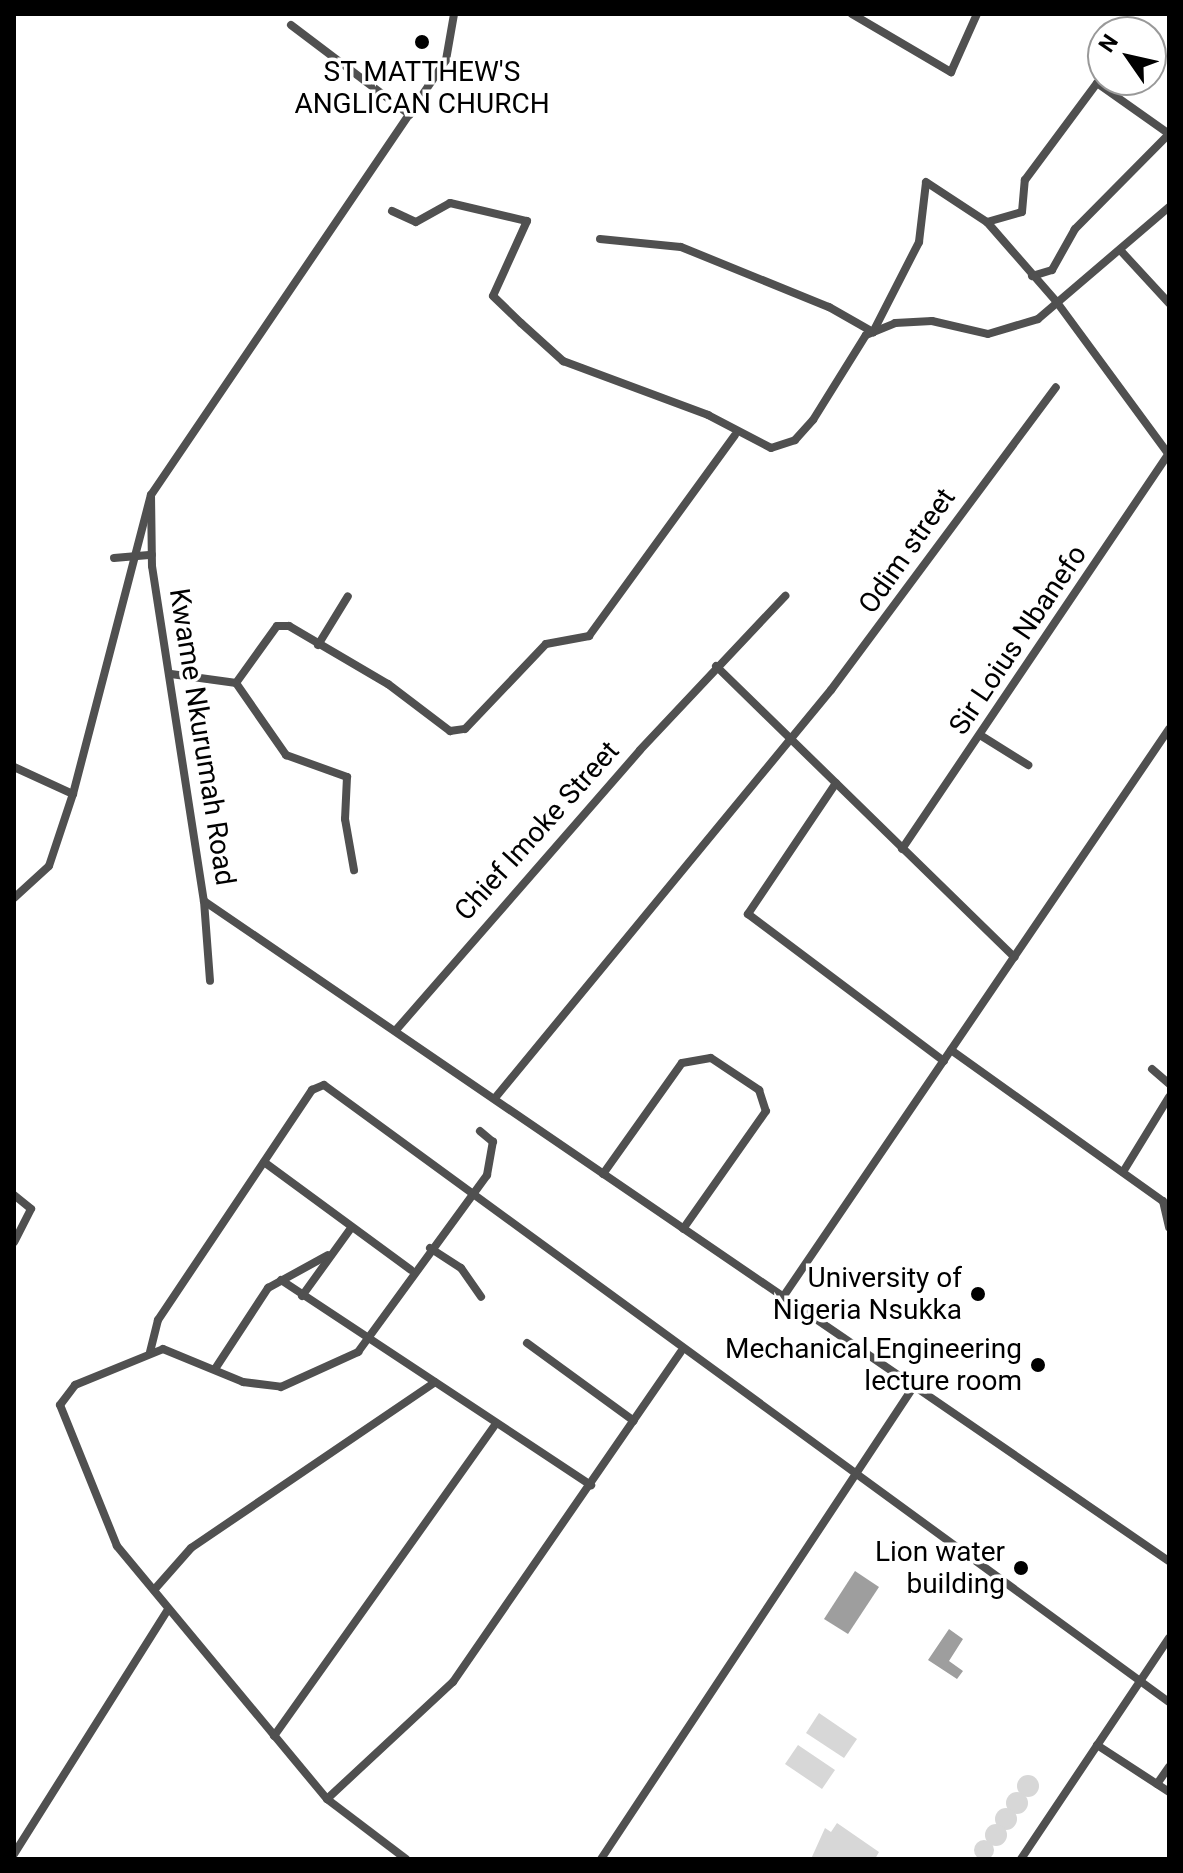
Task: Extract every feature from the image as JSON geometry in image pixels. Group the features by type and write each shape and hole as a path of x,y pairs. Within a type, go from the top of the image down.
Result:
{"street":[{"path":"14,898 49,866 73,794 151,495 446,60 454,14"},
{"path":"852,14 951,72 977,14"},
{"path":"291,25 410,115"},
{"path":"987,222 1022,212 1025,180 1097,83 1169,134 1075,229 1052,270 1032,276"},
{"path":"392,211 416,222 450,203 527,221 493,296 563,361 708,415 735,435 771,448 795,440 873,332 919,242 926,182 987,222 1056,301 1169,455"},
{"path":"600,239 681,247 841,311 873,332 932,321 988,334 1038,319 1169,207"},
{"path":"1121,251 1169,303"},
{"name":"Odim street","path":"495,1098 792,739 1056,387"},
{"path":"236,683 277,626 388,684 450,731 465,729 546,644 589,636 735,435"},
{"name":"Sir Loius Nbanefo","path":"902,849 1169,455"},
{"name":"Kwame Nkurumah Road","path":"151,495 152,555 204,901 1169,1561"},
{"path":"114,558 152,555"},
{"path":"318,645 348,596"},
{"name":"Chief Imoke Street","path":"396,1030 716,666 785,596"},
{"path":"716,666 1014,957"},
{"path":"171,674 236,683 286,755 347,777 345,819 354,870"},
{"path":"783,1297 1168,731"},
{"path":"980,735 1028,765"},
{"path":"14,767 73,794"},
{"path":"836,783 748,914 944,1061"},
{"path":"204,901 210,981"},
{"path":"951,1050 1163,1201 1169,1227"},
{"path":"603,1174 682,1063 711,1058 759,1090 766,1111 683,1229"},
{"path":"1152,1069 1169,1084"},
{"path":"150,1352 158,1320 312,1090 324,1085 681,1352 855,1472 1169,1702"},
{"path":"1123,1172 1169,1097"},
{"path":"406,1859 327,1799 167,1611 154,1590 117,1546 60,1405 75,1385 150,1352 180,1353 243,1382 281,1387 358,1352 411,1270 472,1198 492,1157 493,1142 480,1131"},
{"path":"264,1162 411,1270"},
{"path":"14,1195 31,1209 14,1242"},
{"path":"302,1296 328,1255 351,1228"},
{"path":"430,1248 461,1268 481,1297"},
{"path":"215,1369 262,1297 281,1280 328,1255"},
{"path":"281,1280 591,1485"},
{"path":"527,1343 634,1421"},
{"path":"327,1799 453,1682 681,1352"},
{"path":"154,1590 191,1548 435,1382"},
{"path":"601,1859 914,1386"},
{"path":"274,1736 496,1424"},
{"path":"14,1854 167,1611"},
{"path":"1021,1859 1169,1638"},
{"path":"1097,1745 1169,1792"},
{"path":"1157,1784 1169,1767"}],"shaded area":[{"path":"855,1571 879,1587 848,1634 824,1619"},
{"path":"949,1629 963,1639 949,1661 963,1671 957,1679 928,1660"},
{"path":"819,1713 857,1739 844,1758 806,1733"},
{"path":"798,1745 835,1770 822,1789 785,1764"},
{"path":"1028,1775 1036,1778 1039,1786 1036,1794 1028,1797 1020,1794 1017,1786 1020,1778"},
{"path":"1017,1792 1025,1795 1028,1803 1025,1811 1017,1814 1009,1811 1006,1803 1009,1795"},
{"path":"1006,1808 1014,1811 1017,1819 1014,1827 1006,1830 998,1827 995,1819 998,1811"},
{"path":"837,1823 879,1852 875,1859 811,1859 825,1828 831,1832"},
{"path":"996,1824 1004,1827 1007,1835 1004,1843 996,1846 988,1843 985,1835 988,1827"},
{"path":"980,1840 988,1840 994,1850 988,1860 980,1860 974,1854 974,1846"}],"place":[{"name":"ST MATTHEW'S ANGLICAN CHURCH","path":"422,42"},
{"name":"University of Nigeria Nsukka","path":"978,1294"},
{"name":"Mechanical Engineering lecture room","path":"1038,1365"},
{"name":"Lion water building","path":"1021,1568"}]}
